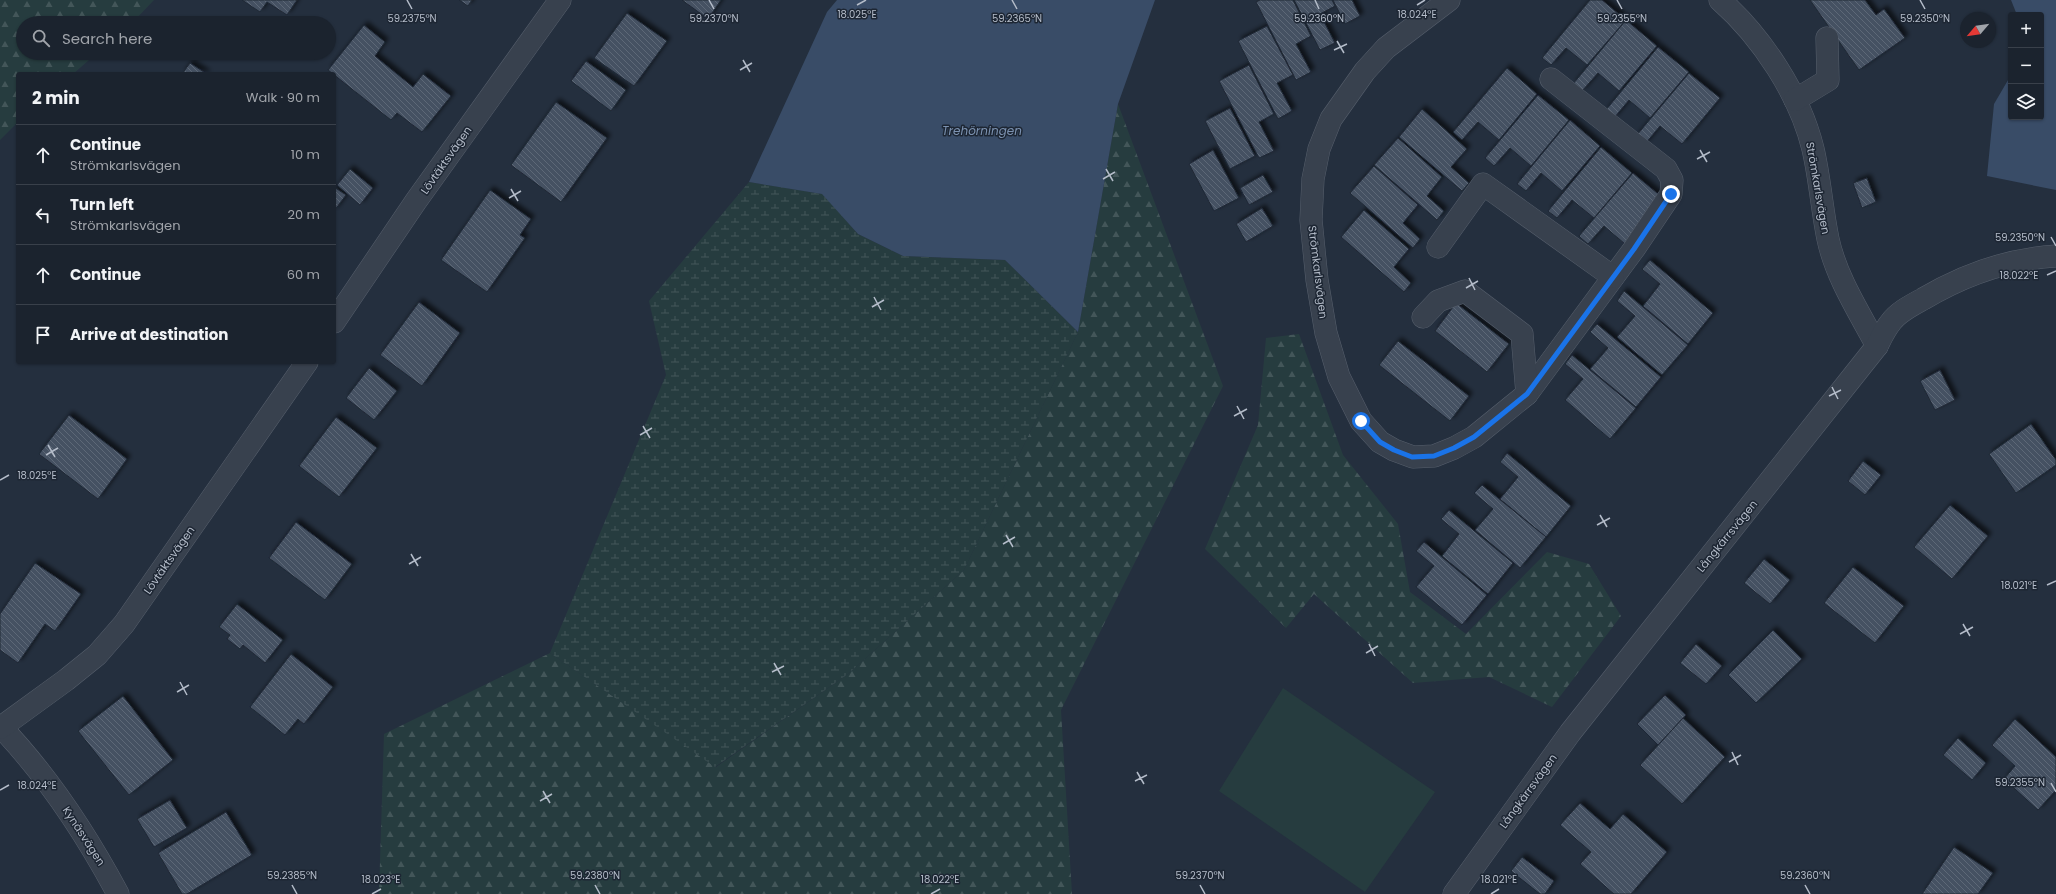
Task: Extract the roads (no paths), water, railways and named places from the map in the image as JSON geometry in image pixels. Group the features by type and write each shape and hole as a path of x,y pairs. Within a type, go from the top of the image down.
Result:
{"street":[{"name":"Lövtäktsvägen","path":"336,319 416,202 560,0"},
{"name":"Strömkarlsvägen","path":"1449,0 1386,48 1365,71 1331,119 1319,149 1313,179 1311,220 1317,280 1326,333 1339,377 1361,421 1380,442 1394,450 1412,457 1434,456 1454,448 1474,437 1527,394 1613,277 1671,194 1672,180 1666,169 1551,79"},
{"name":"Strömkarlsvägen","path":"1722,1 1738,16 1768,54 1795,100 1813,148 1828,239 1839,273 1877,346"},
{"path":"1795,100 1828,80 1827,38"},
{"path":"1438,247 1483,184 1613,277"},
{"name":"Långkärrsvägen","path":"1454,894 1570,733 1877,346 1891,321 1908,307 1944,286 1992,266 2032,257 2056,256"},
{"path":"1423,317 1438,301 1465,291 1522,334 1527,394"},
{"name":"Lövtäktsvägen","path":"0,727 66,680 97,655 124,624 306,364"},
{"name":"Kynäsvägen","path":"0,727 54,790 105,869 118,894"}],"water":[{"name":"Trehörningen","path":"837,0 1155,0 1118,104 1078,332 1005,260 903,256 858,234 822,194 749,182 827,12"},
{"path":"2011,0 2056,0 2056,190 1987,176 1994,104 2008,80 2008,120 2044,120 2044,12 2016,12"}]}
